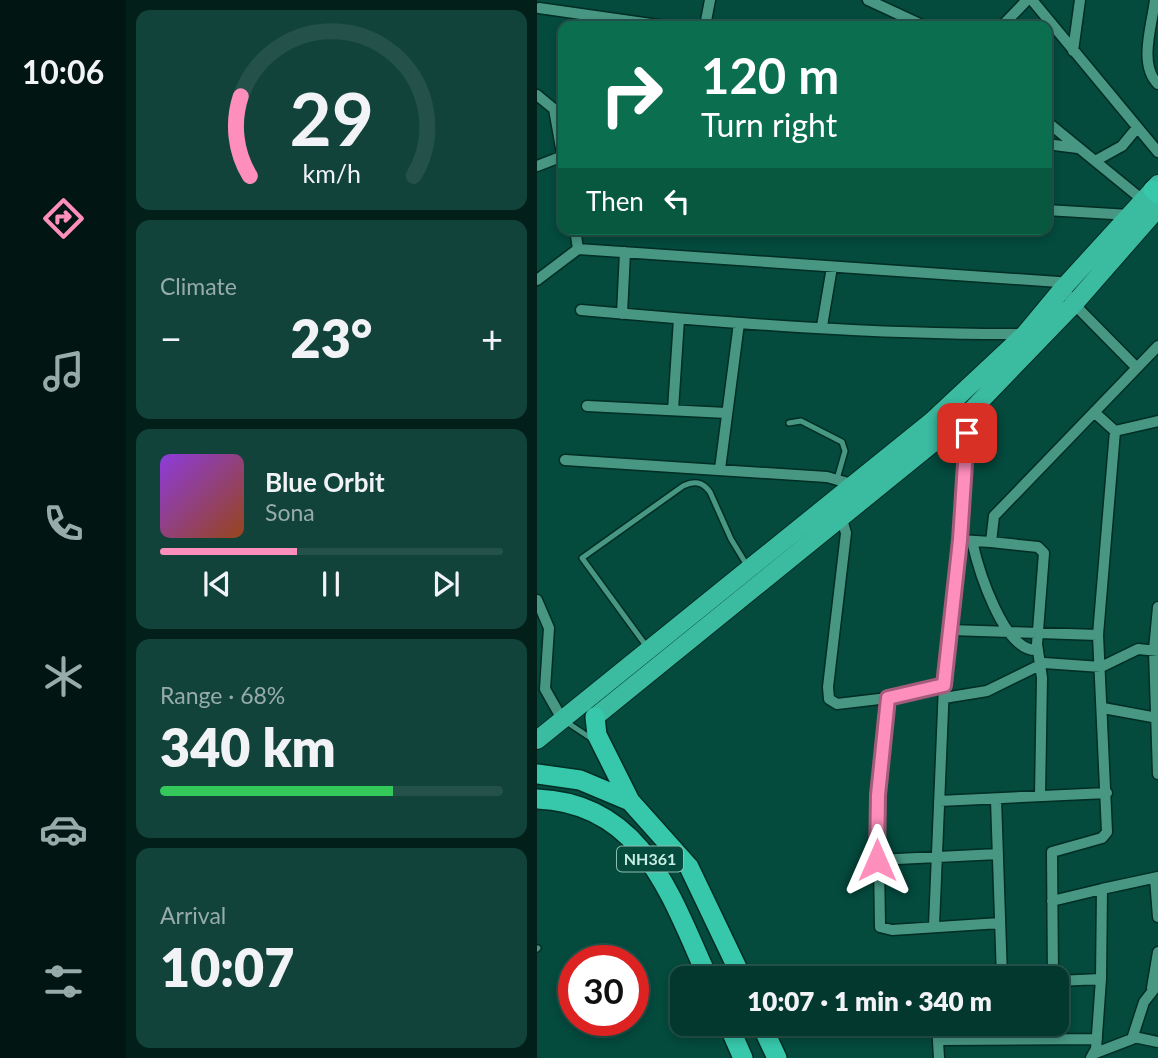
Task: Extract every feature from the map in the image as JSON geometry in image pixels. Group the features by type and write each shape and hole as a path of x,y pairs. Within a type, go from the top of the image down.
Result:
{"highway":[{"path":"595,717 597,735 630,801 689,867 736,966"},
{"path":"537,774 580,780 630,801"},
{"name":"NH361","path":"537,799 578,806 629,835 662,878 702,966"},
{"path":"733,1036 743,1058"},
{"path":"767,1036 777,1058"}],"main road":[{"path":"537,740 750,569 844,483 932,421 1025,334 1130,215 1154,195"},
{"path":"595,717 965,417 1074,304 1154,195"}],"street":[{"path":"707,21 710,0"},
{"path":"868,0 913,21"},
{"path":"1009,0 1017,10"},
{"path":"1007,21 1030,0 1048,21"},
{"path":"1073,51 1080,0"},
{"path":"1155,0 1147,65 1150,76 1158,84"},
{"path":"539,8 630,21"},
{"path":"1052,26 1158,152"},
{"path":"537,95 558,107"},
{"path":"1052,126 1095,161 1154,195"},
{"path":"1095,161 1122,146 1136,129"},
{"path":"1052,145 1080,149"},
{"path":"537,166 558,159"},
{"path":"1052,210 1130,215"},
{"path":"576,235 578,249"},
{"path":"537,280 578,249 1052,281 1064,287 1074,304 1137,368"},
{"path":"622,314 625,252"},
{"path":"822,326 832,267"},
{"path":"581,310 739,323 959,335 1025,334"},
{"path":"673,410 679,319"},
{"path":"720,469 739,323"},
{"path":"991,542 994,516 1157,349"},
{"path":"587,406 727,413"},
{"path":"1094,412 1115,431"},
{"path":"934,926 944,685 966,540 968,442 965,417"},
{"path":"1115,431 1158,421"},
{"path":"1054,966 1052,852 1105,836 1107,793 1098,635 1115,431"},
{"path":"565,460 720,469 844,483"},
{"path":"841,516 846,533 828,693 832,703 888,698 944,685"},
{"path":"966,540 1038,547 1043,553 1043,588 1037,631 1040,665 1040,796"},
{"path":"966,540 983,584 1009,630 1023,647 1037,650"},
{"path":"537,600 549,628 545,689 562,719"},
{"path":"1158,607 1158,774"},
{"path":"951,630 1098,635"},
{"path":"944,698 987,691 1040,665 1101,667 1138,649 1156,651"},
{"path":"888,698 878,795 880,927 892,930 1000,923"},
{"path":"1103,708 1157,718"},
{"path":"939,801 1107,793"},
{"path":"996,799 1002,966"},
{"path":"877,860 998,854"},
{"path":"1052,901 1157,878 1158,917"},
{"path":"1092,1056 1101,979 1102,889"},
{"path":"1134,1037 1144,1002 1155,986 1158,952"},
{"path":"1069,979 1101,979"},
{"path":"938,1036 939,1058"},
{"path":"1092,1056 1134,1037 1158,1042"},
{"path":"938,1040 1096,1039"}],"lane":[{"path":"789,424 801,421 842,442 845,451 844,483"},
{"path":"649,650 582,558 683,486 695,482 706,486 710,492 731,539 750,569"},
{"path":"562,719 603,747"}],"route":[{"path":"877,860 878,795 888,698 944,685 960,540 967,433"}]}
